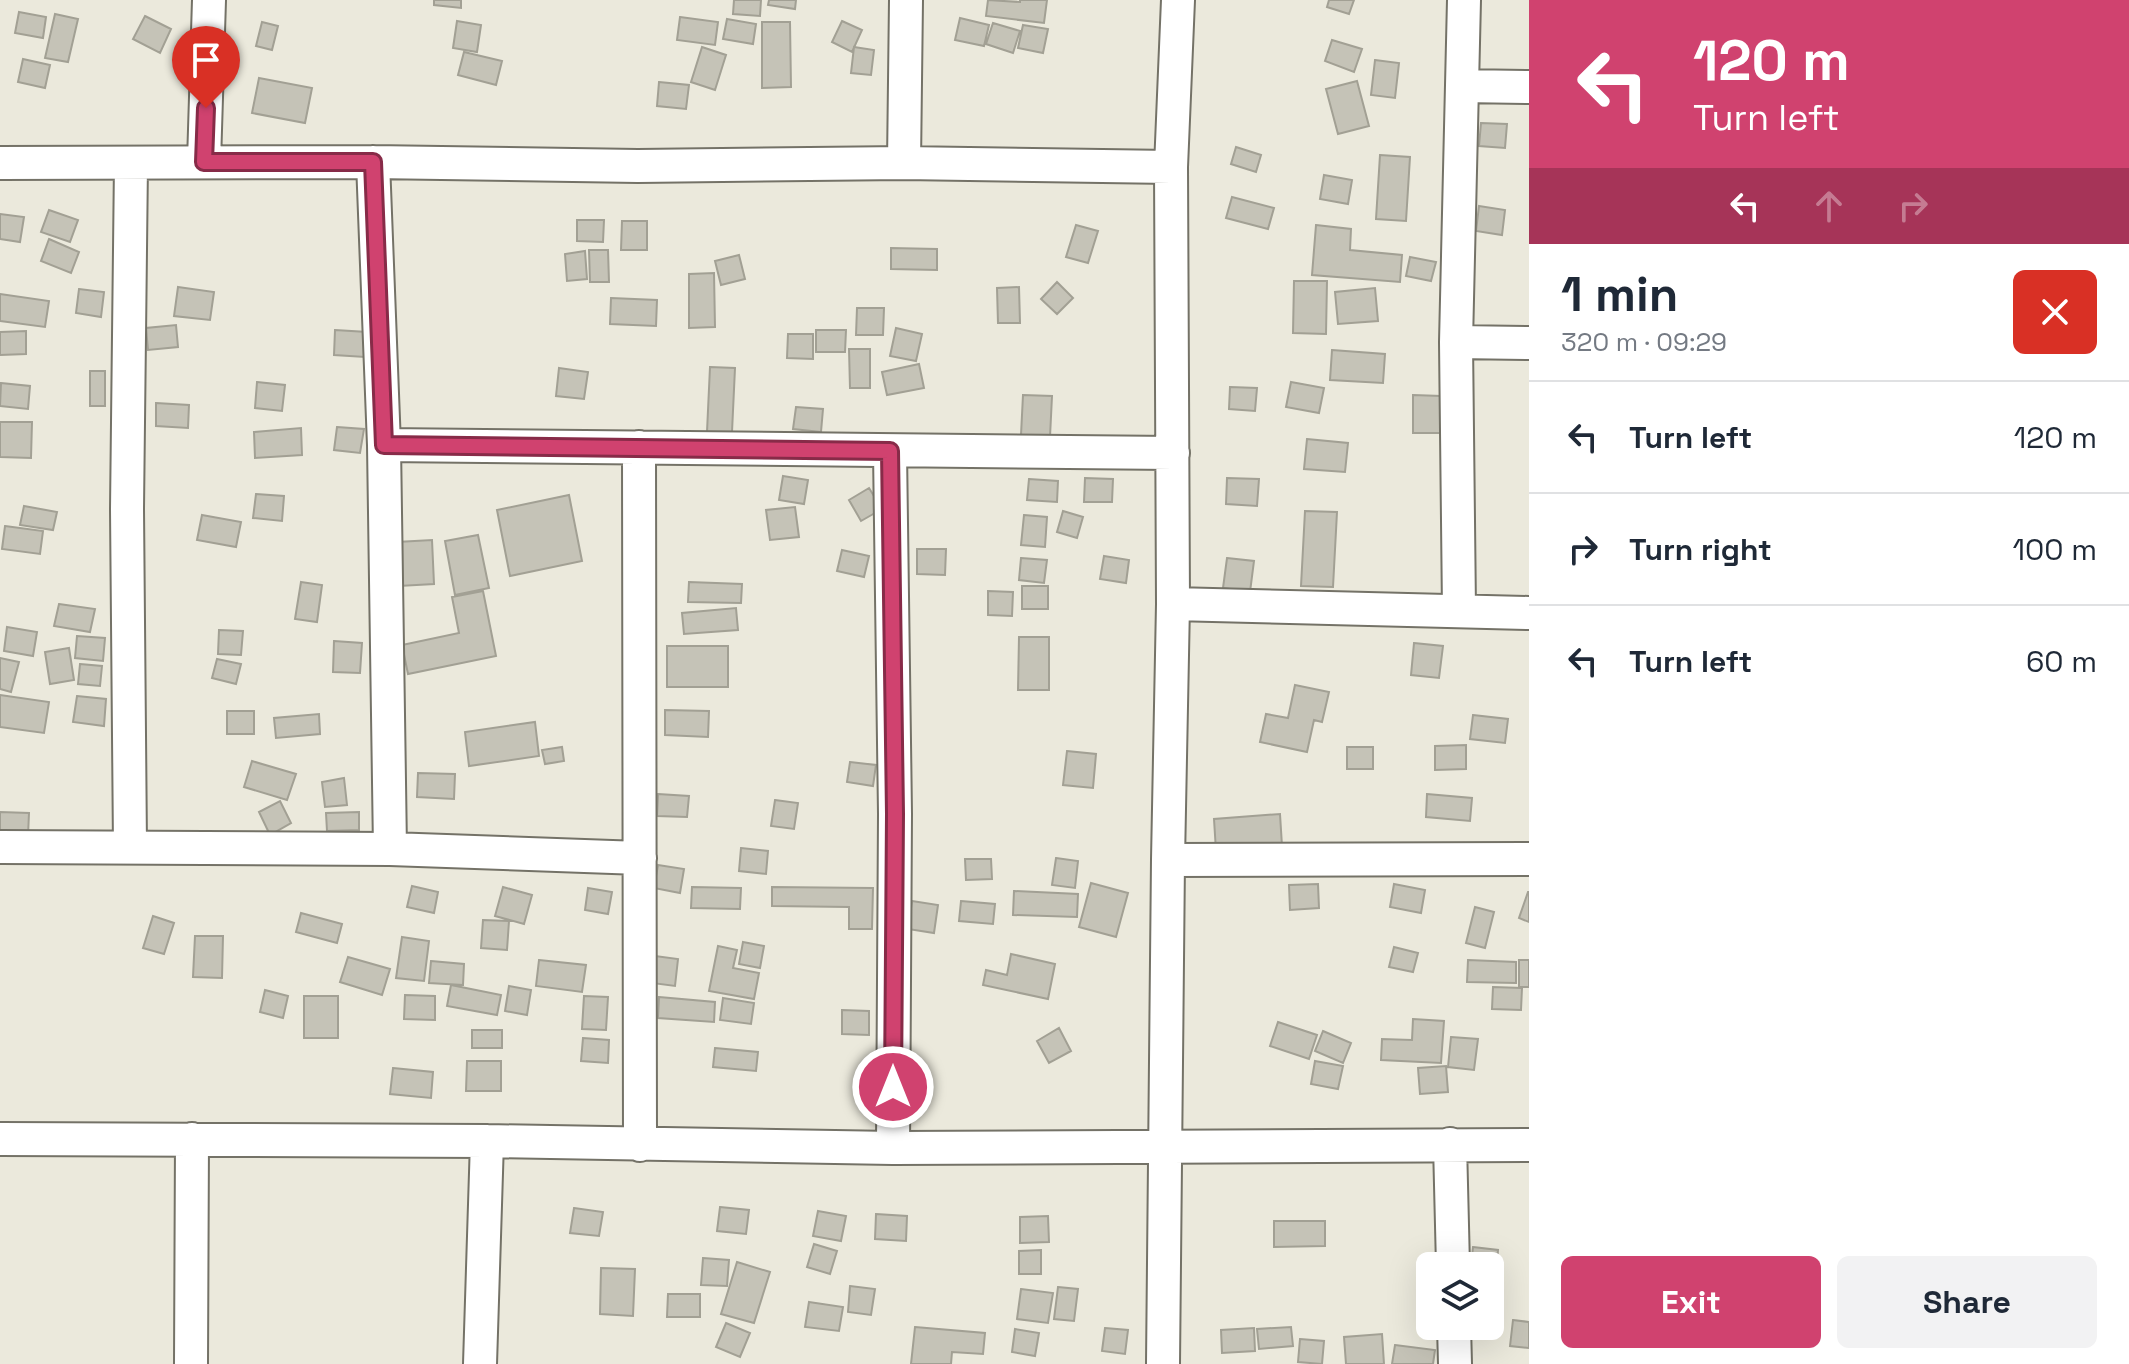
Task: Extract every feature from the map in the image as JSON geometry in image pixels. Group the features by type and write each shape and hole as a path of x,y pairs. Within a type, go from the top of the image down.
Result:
{"street":[{"path":"204,162 209,0"},
{"path":"904,163 906,0"},
{"path":"1163,1364 1173,604 1171,167 1178,0"},
{"path":"1459,610 1456,342 1464,0"},
{"path":"1462,86 1529,87"},
{"path":"373,162 384,445 390,849"},
{"path":"0,163 373,162 638,166 904,163 1171,167"},
{"path":"130,847 127,509 131,163"},
{"path":"1456,342 1529,343"},
{"path":"384,445 1173,453"},
{"path":"639,447 640,1145"},
{"path":"890,451 895,814 893,1148"},
{"path":"1173,604 1529,613"},
{"path":"0,847 390,849 640,858"},
{"path":"1168,860 1529,859"},
{"path":"0,1139 487,1141 893,1148 1529,1145"},
{"path":"191,1364 192,1139"},
{"path":"480,1364 487,1141"},
{"path":"1450,1144 1453,1252"},
{"path":"1454,1340 1455,1364"}],"building":[{"path":"434,0 461,0 461,8 434,5"},
{"path":"734,0 761,0 760,16 733,14"},
{"path":"769,0 796,0 795,9 768,5"},
{"path":"988,0 1047,0 1044,23 986,16"},
{"path":"1329,0 1354,0 1349,14 1327,7"},
{"path":"19,12 46,17 43,38 15,33"},
{"path":"55,14 78,19 68,62 45,58"},
{"path":"145,16 171,29 160,53 133,39"},
{"path":"680,17 718,22 715,45 677,40"},
{"path":"960,18 989,25 984,46 955,40"},
{"path":"727,19 756,24 753,44 723,39"},
{"path":"457,21 481,25 477,52 453,48"},
{"path":"842,21 862,30 852,52 832,42"},
{"path":"262,22 278,26 272,50 256,46"},
{"path":"762,22 790,22 791,87 762,88"},
{"path":"993,23 1020,31 1013,53 986,44"},
{"path":"1023,25 1048,29 1043,53 1018,48"},
{"path":"1332,40 1362,49 1354,72 1325,61"},
{"path":"702,47 726,55 715,90 691,82"},
{"path":"854,47 874,50 871,75 851,73"},
{"path":"464,52 502,61 496,85 458,75"},
{"path":"23,59 50,65 45,88 18,82"},
{"path":"1375,60 1399,63 1395,98 1371,95"},
{"path":"259,78 312,88 305,123 252,113"},
{"path":"1357,81 1369,126 1338,134 1326,89"},
{"path":"659,82 689,85 686,109 657,106"},
{"path":"1481,123 1507,124 1505,148 1479,146"},
{"path":"1236,147 1261,155 1256,172 1231,164"},
{"path":"1380,155 1410,157 1406,221 1376,219"},
{"path":"1324,175 1352,180 1348,204 1320,199"},
{"path":"1232,197 1274,208 1268,229 1226,218"},
{"path":"1479,206 1505,210 1502,235 1476,231"},
{"path":"49,210 78,220 70,242 41,232"},
{"path":"0,214 24,217 20,242 0,239"},
{"path":"577,220 604,220 603,242 577,241"},
{"path":"622,221 647,221 647,250 621,250"},
{"path":"1076,225 1098,231 1088,263 1066,257"},
{"path":"1316,225 1351,229 1350,250 1402,255 1400,282 1312,275"},
{"path":"49,239 79,252 71,273 41,261"},
{"path":"891,248 937,249 937,270 891,269"},
{"path":"589,250 608,250 609,282 590,282"},
{"path":"585,251 587,279 567,281 565,254"},
{"path":"739,255 745,279 721,285 715,261"},
{"path":"1410,257 1436,262 1431,281 1406,276"},
{"path":"714,273 715,327 689,328 689,274"},
{"path":"1294,281 1327,281 1326,334 1293,333"},
{"path":"1057,282 1073,298 1057,314 1041,299"},
{"path":"178,287 214,292 210,320 174,316"},
{"path":"1019,287 1020,323 998,323 997,288"},
{"path":"1375,288 1378,321 1338,324 1335,292"},
{"path":"79,289 104,292 101,317 76,313"},
{"path":"0,294 49,301 45,327 0,321"},
{"path":"611,298 657,300 656,326 610,324"},
{"path":"857,308 884,308 883,335 856,335"},
{"path":"176,325 178,347 148,350 146,328"},
{"path":"896,328 922,334 916,361 890,356"},
{"path":"335,330 367,332 365,357 334,355"},
{"path":"816,330 846,330 845,352 816,352"},
{"path":"26,331 26,354 0,355 0,332"},
{"path":"788,334 813,334 813,359 787,358"},
{"path":"849,349 870,349 870,388 850,388"},
{"path":"1332,350 1385,354 1383,383 1330,380"},
{"path":"919,364 924,388 887,395 882,372"},
{"path":"710,367 735,368 732,432 707,432"},
{"path":"559,368 588,372 584,399 556,396"},
{"path":"90,371 105,371 105,406 90,406"},
{"path":"257,382 285,385 282,411 255,408"},
{"path":"1291,382 1324,388 1319,413 1286,407"},
{"path":"1,383 30,386 28,409 0,406"},
{"path":"1230,387 1257,388 1255,411 1229,409"},
{"path":"1023,395 1052,396 1050,437 1021,435"},
{"path":"1413,395 1441,396 1441,433 1413,433"},
{"path":"156,403 189,405 188,428 156,426"},
{"path":"796,407 823,409 821,432 793,429"},
{"path":"0,422 32,422 31,458 0,457"},
{"path":"337,427 364,429 360,453 334,450"},
{"path":"301,428 302,455 255,458 254,432"},
{"path":"1307,439 1348,443 1345,472 1304,469"},
{"path":"783,476 808,480 804,504 779,500"},
{"path":"1085,478 1113,479 1112,502 1084,502"},
{"path":"1227,478 1259,479 1257,506 1226,504"},
{"path":"1029,479 1058,481 1057,502 1027,500"},
{"path":"869,488 882,509 861,521 849,500"},
{"path":"256,494 284,496 282,521 253,518"},
{"path":"569,495 582,561 510,576 497,510"},
{"path":"24,506 57,512 53,530 20,525"},
{"path":"795,507 799,537 770,540 766,510"},
{"path":"1063,511 1083,517 1077,538 1057,532"},
{"path":"1305,511 1337,512 1333,587 1301,586"},
{"path":"202,515 241,522 236,547 197,540"},
{"path":"1024,515 1047,517 1045,547 1021,545"},
{"path":"5,526 43,531 40,554 2,549"},
{"path":"478,535 489,588 455,595 445,541"},
{"path":"432,540 434,584 399,586 397,542"},
{"path":"917,549 946,549 945,575 917,574"},
{"path":"842,550 869,556 864,577 837,571"},
{"path":"1104,556 1129,560 1126,583 1100,579"},
{"path":"1021,558 1047,560 1044,583 1019,580"},
{"path":"1227,558 1254,561 1250,592 1223,588"},
{"path":"301,582 322,585 317,622 295,619"},
{"path":"689,582 742,584 741,603 688,602"},
{"path":"1022,586 1048,586 1048,609 1022,609"},
{"path":"483,591 496,656 408,674 402,645 459,633 452,597"},
{"path":"988,591 1013,592 1012,616 988,615"},
{"path":"59,604 95,609 90,632 54,626"},
{"path":"736,608 738,630 684,634 682,613"},
{"path":"7,627 37,632 33,656 4,651"},
{"path":"219,630 243,631 241,655 218,654"},
{"path":"77,636 105,638 103,661 75,658"},
{"path":"1019,637 1049,637 1049,690 1018,690"},
{"path":"334,641 362,643 360,673 333,672"},
{"path":"1414,643 1443,646 1439,678 1411,675"},
{"path":"667,646 728,646 728,687 667,687"},
{"path":"69,648 74,680 50,684 45,652"},
{"path":"0,658 19,662 11,692 0,689"},
{"path":"217,659 241,664 236,684 212,678"},
{"path":"80,664 102,666 100,686 78,684"},
{"path":"1295,685 1329,692 1322,722 1314,720 1307,752 1260,742 1266,714 1288,718"},
{"path":"0,695 49,702 44,733 0,727"},
{"path":"77,696 106,699 104,726 73,722"},
{"path":"665,710 709,711 708,737 665,735"},
{"path":"227,711 254,711 254,734 227,734"},
{"path":"319,714 320,734 276,738 274,718"},
{"path":"1473,715 1508,719 1505,743 1470,739"},
{"path":"535,722 539,756 469,766 465,732"},
{"path":"1466,745 1466,769 1435,770 1435,746"},
{"path":"562,747 564,761 545,764 542,750"},
{"path":"1347,747 1373,747 1373,769 1347,769"},
{"path":"1067,751 1096,754 1093,788 1063,785"},
{"path":"252,761 296,774 287,800 244,787"},
{"path":"850,762 876,765 873,786 847,782"},
{"path":"418,773 455,774 454,799 417,797"},
{"path":"344,778 347,805 325,807 322,782"},
{"path":"658,794 689,796 687,817 657,816"},
{"path":"1427,794 1472,798 1470,821 1426,817"},
{"path":"775,800 798,803 794,829 771,826"},
{"path":"280,801 291,823 270,835 259,812"},
{"path":"0,812 29,813 28,836 0,835"},
{"path":"359,812 359,830 327,831 326,813"},
{"path":"1280,814 1282,846 1216,851 1214,819"},
{"path":"741,848 768,851 766,874 739,871"},
{"path":"1056,858 1078,861 1075,888 1052,885"},
{"path":"965,859 991,859 992,879 966,880"},
{"path":"658,865 684,869 680,893 654,888"},
{"path":"1091,883 1128,893 1116,937 1079,927"},
{"path":"1318,884 1319,908 1290,910 1289,885"},
{"path":"1394,884 1425,890 1421,913 1390,907"},
{"path":"412,886 438,892 434,913 407,907"},
{"path":"503,887 532,895 524,924 495,916"},
{"path":"692,887 741,888 740,909 691,908"},
{"path":"772,887 873,888 872,929 849,929 849,907 772,906"},
{"path":"588,888 612,892 608,914 585,910"},
{"path":"1014,891 1078,894 1077,917 1013,915"},
{"path":"1529,892 1529,922 1519,918"},
{"path":"912,901 938,905 934,933 908,929"},
{"path":"961,901 995,904 993,924 959,921"},
{"path":"1475,907 1494,912 1485,948 1466,943"},
{"path":"301,913 342,924 337,943 296,932"},
{"path":"153,916 174,923 164,954 143,948"},
{"path":"483,920 509,921 507,950 481,948"},
{"path":"195,936 223,936 222,978 193,977"},
{"path":"402,937 429,941 424,981 396,978"},
{"path":"743,942 764,946 760,968 739,964"},
{"path":"718,946 737,950 733,968 759,973 754,999 709,991"},
{"path":"1394,947 1418,953 1413,972 1389,967"},
{"path":"1011,954 1055,964 1048,999 983,985 986,970 1007,975"},
{"path":"655,956 678,959 675,986 652,983"},
{"path":"348,957 390,969 382,995 340,982"},
{"path":"539,960 586,965 582,992 536,986"},
{"path":"1468,960 1516,962 1516,983 1467,982"},
{"path":"1519,960 1529,960 1529,987 1519,987"},
{"path":"431,961 464,964 463,985 429,983"},
{"path":"451,985 501,995 497,1015 447,1006"},
{"path":"509,986 531,990 527,1015 505,1011"},
{"path":"1493,987 1522,988 1521,1010 1492,1009"},
{"path":"265,990 288,996 283,1018 260,1012"},
{"path":"405,995 435,996 435,1020 404,1019"},
{"path":"304,996 338,996 338,1038 304,1038"},
{"path":"584,996 608,997 606,1030 582,1029"},
{"path":"659,997 715,1002 714,1022 658,1018"},
{"path":"723,998 754,1003 751,1024 720,1020"},
{"path":"842,1010 869,1011 869,1035 842,1034"},
{"path":"1413,1019 1444,1021 1441,1063 1381,1060 1382,1039 1412,1040"},
{"path":"1278,1022 1317,1035 1309,1059 1270,1046"},
{"path":"1059,1028 1071,1051 1049,1063 1037,1041"},
{"path":"472,1030 502,1030 502,1048 472,1048"},
{"path":"1323,1031 1351,1043 1343,1063 1315,1051"},
{"path":"1451,1037 1478,1039 1474,1070 1448,1067"},
{"path":"583,1038 609,1040 608,1063 581,1061"},
{"path":"715,1048 758,1052 756,1071 713,1067"},
{"path":"467,1061 501,1061 501,1091 466,1091"},
{"path":"1315,1061 1343,1066 1338,1089 1311,1084"},
{"path":"1446,1066 1448,1092 1420,1094 1418,1068"},
{"path":"393,1068 433,1072 431,1098 390,1094"},
{"path":"720,1207 749,1210 746,1234 717,1231"},
{"path":"574,1208 603,1212 599,1236 570,1233"},
{"path":"818,1211 846,1216 841,1241 813,1236"},
{"path":"876,1214 907,1216 906,1241 875,1239"},
{"path":"1048,1216 1049,1242 1020,1243 1020,1217"},
{"path":"1274,1221 1325,1221 1325,1246 1274,1247"},
{"path":"814,1244 837,1251 830,1274 807,1267"},
{"path":"1473,1247 1498,1250 1498,1252 1472,1252"},
{"path":"1041,1250 1041,1274 1019,1274 1019,1251"},
{"path":"703,1258 729,1260 727,1286 701,1285"},
{"path":"737,1262 770,1272 754,1323 721,1314"},
{"path":"601,1268 635,1269 633,1316 600,1314"},
{"path":"850,1286 875,1289 871,1315 848,1312"},
{"path":"1058,1287 1078,1289 1074,1321 1054,1319"},
{"path":"1021,1289 1053,1293 1048,1323 1017,1319"},
{"path":"668,1294 700,1294 700,1317 667,1317"},
{"path":"809,1302 843,1307 839,1331 805,1327"},
{"path":"1513,1320 1529,1322 1529,1348 1510,1346"},
{"path":"726,1323 750,1333 740,1357 716,1347"},
{"path":"915,1327 985,1333 983,1354 952,1352 951,1364 911,1364"},
{"path":"1291,1327 1293,1346 1259,1349 1257,1329"},
{"path":"1105,1328 1128,1330 1125,1354 1102,1351"},
{"path":"1254,1328 1255,1351 1222,1353 1221,1330"},
{"path":"1015,1329 1039,1333 1035,1356 1012,1352"},
{"path":"1382,1334 1384,1364 1346,1364 1344,1337"},
{"path":"1300,1339 1324,1341 1322,1364 1298,1362"},
{"path":"1395,1345 1435,1350 1433,1364 1392,1364"}],"route":[{"path":"206,108 204,162 373,162 384,445 890,451 895,814 893,1087"}]}
